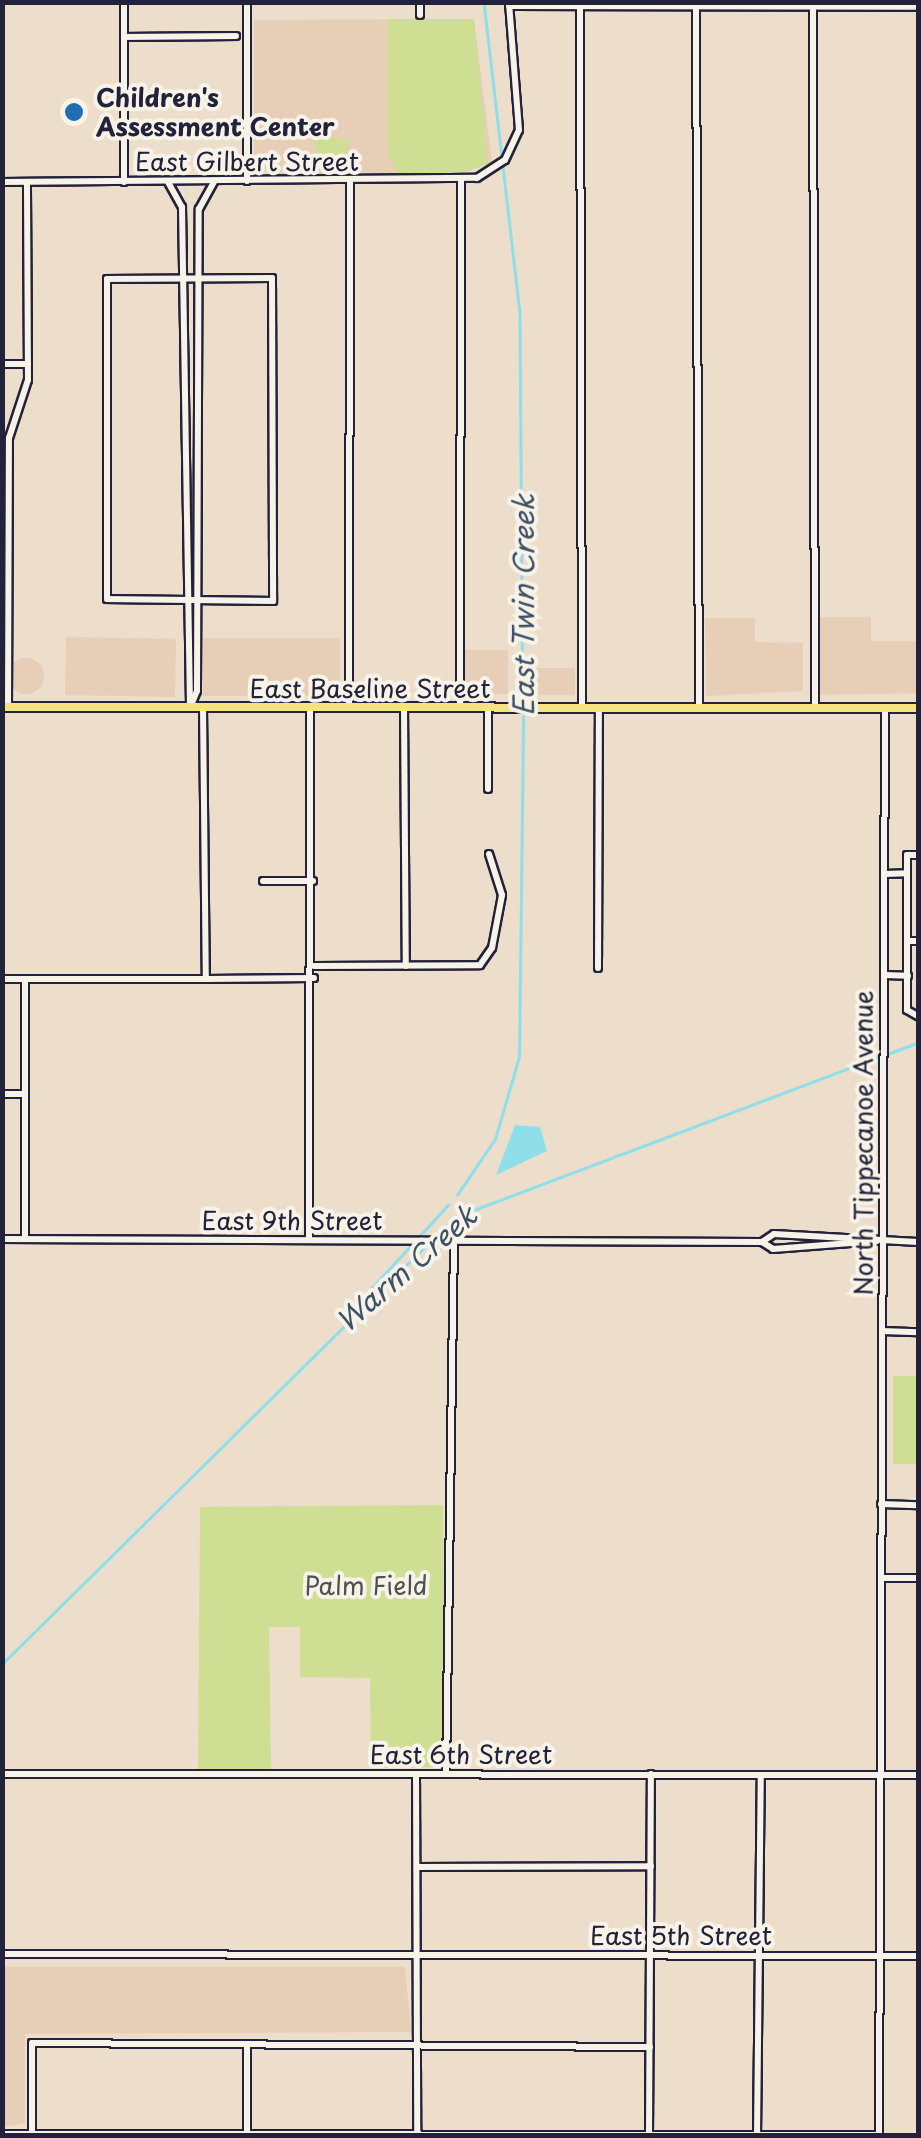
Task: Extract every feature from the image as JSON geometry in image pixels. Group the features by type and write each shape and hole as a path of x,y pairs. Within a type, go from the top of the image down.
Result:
{"main road":[{"name":"East Baseline Street","path":"6,708 918,708"}],"street":[{"path":"124,2 124,182"},
{"path":"247,2 247,182"},
{"path":"420,2 420,15"},
{"path":"509,4 918,7"},
{"name":"East Gilbert Street","path":"2,182 461,181 493,170 514,148 519,120 509,4"},
{"path":"580,6 582,708"},
{"path":"696,6 699,708"},
{"path":"813,6 815,709"},
{"path":"124,36 236,36"},
{"path":"348,708 350,181"},
{"path":"460,708 461,181"},
{"path":"6,708 9,438 28,364 28,182"},
{"path":"168,182 182,208 184,600 190,708"},
{"path":"190,708 197,691 199,210 214,182"},
{"path":"272,278 273,601 106,599 107,279 198,279 272,278"},
{"path":"2,364 28,364"},
{"path":"184,444 198,443"},
{"path":"404,707 406,966"},
{"path":"203,708 206,979"},
{"path":"309,1240 314,978 310,708"},
{"path":"488,708 488,789"},
{"path":"598,708 598,968"},
{"name":"North Tippecanoe Avenue","path":"879,2135 885,708"},
{"path":"314,966 406,966 488,959 502,895 488,854"},
{"path":"918,855 907,855 908,1010 918,1016"},
{"path":"884,874 908,874"},
{"path":"263,881 314,880"},
{"path":"908,942 918,942"},
{"path":"883,976 908,976"},
{"path":"2,979 314,978"},
{"path":"25,980 25,1240"},
{"path":"2,1094 25,1094"},
{"name":"East 9th Street","path":"762,1242 774,1234 918,1242"},
{"name":"East 9th Street","path":"2,1240 762,1242 773,1249 880,1241"},
{"path":"446,1774 454,1244"},
{"path":"882,1332 918,1332"},
{"path":"881,1504 918,1504"},
{"path":"880,1578 918,1578"},
{"name":"East 6th Street","path":"2,1774 918,1775"},
{"path":"416,1774 418,2135"},
{"path":"649,2135 651,1774"},
{"path":"758,2135 761,1774"},
{"path":"417,1866 651,1866"},
{"name":"East 5th Street","path":"2,1954 918,1956"},
{"path":"32,2135 32,2043 650,2047"},
{"path":"246,2044 246,2135"},
{"path":"2,2134 879,2135"}],"shaded area":[{"path":"474,19 492,162 460,174 272,174 254,167 254,20"},
{"path":"819,617 871,617 871,641 918,641 918,693 819,695"},
{"path":"705,618 755,618 755,642 803,643 803,691 706,696"},
{"path":"66,637 176,639 175,697 65,695"},
{"path":"203,638 340,638 340,696 203,696"},
{"path":"465,650 508,650 508,694 465,694"},
{"path":"26,658 39,663 44,676 39,689 26,694 13,689 8,676 13,663"},
{"path":"531,668 575,668 575,695 531,695"},
{"path":"3,1967 405,1967 411,2032 25,2034 25,2123 3,2127"}],"green space":[{"path":"387,19 474,19 488,164 460,174 399,173 387,153"},
{"path":"313,138 350,139 342,170 313,170 320,160"},
{"path":"893,1376 918,1376 918,1464 893,1464"},
{"name":"Palm Field","path":"443,1505 445,1767 371,1768 370,1678 300,1677 300,1627 269,1627 271,1769 198,1769 200,1507"}],"water":[{"path":"515,1125 540,1127 547,1151 496,1175"}],"waterway":[{"name":"East Twin Creek","path":"484,2 520,312 523,704"},
{"name":"East Twin Creek","path":"457,1195 495,1139 519,1057 523,712"},
{"name":"Warm Creek","path":"887,1054 918,1043"},
{"name":"Warm Creek","path":"2,1664 455,1217 879,1057"},
{"name":"East Twin Creek","path":"348,1314 448,1205"}],"place":[{"name":"Children's Assessment Center","path":"74,112"}]}
